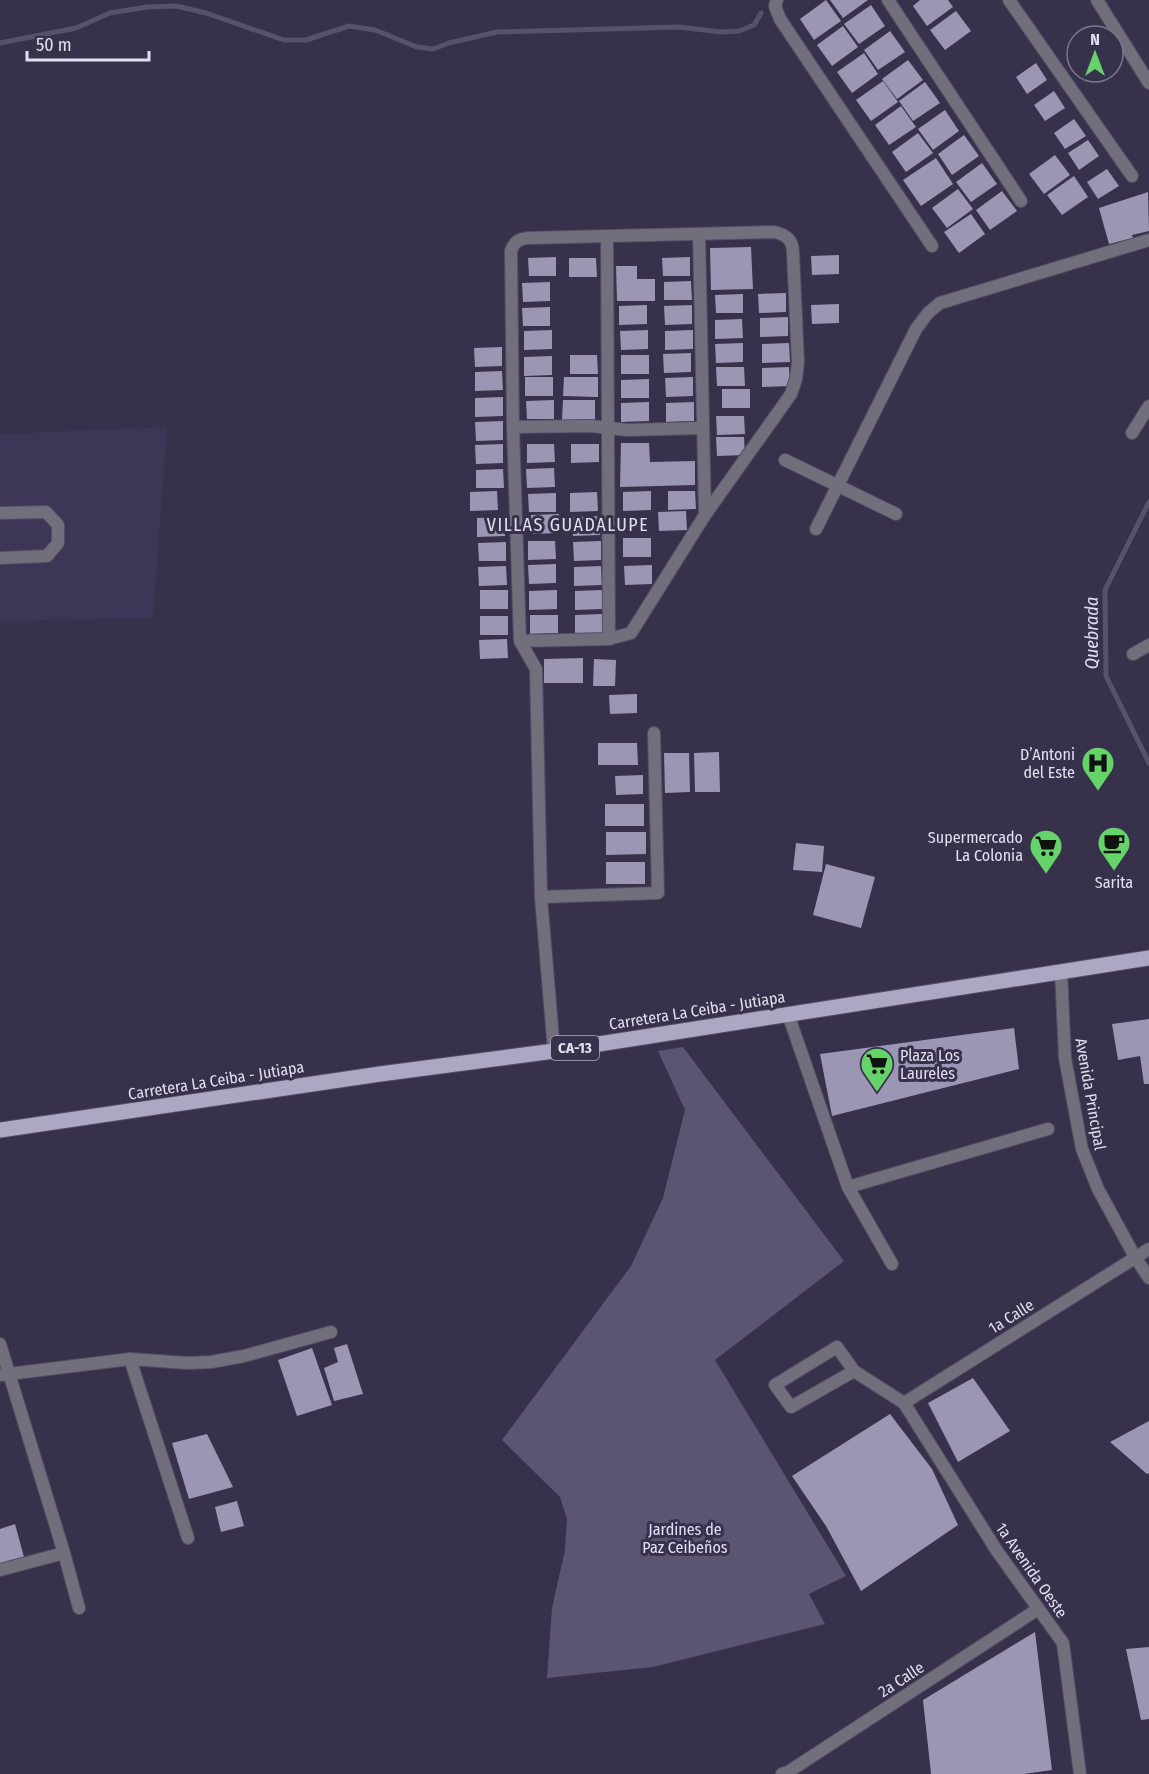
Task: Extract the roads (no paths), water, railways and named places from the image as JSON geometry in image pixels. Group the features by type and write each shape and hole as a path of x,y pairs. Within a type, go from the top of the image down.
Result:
{"main road":[{"name":"Carretera La Ceiba - Jutiapa","path":"0,1130 554,1051 1149,958"}],"street":[{"path":"777,0 775,6 780,19 932,246"},
{"path":"888,0 1021,201"},
{"path":"1009,0 1132,176"},
{"path":"1097,0 1149,83"},
{"path":"520,641 609,639 631,633 705,515 791,394 798,362 794,254 790,239 783,234 774,232 528,238 519,239 513,244 510,258 520,641 536,669 541,897 554,1051"},
{"path":"699,234 705,515"},
{"path":"607,237 609,639"},
{"path":"816,530 916,329 928,313 940,303 1149,240"},
{"path":"1132,432 1149,406"},
{"path":"513,427 591,426 627,430 702,428"},
{"path":"785,459 896,514"},
{"path":"0,513 46,512 58,525 58,543 47,556 0,558"},
{"path":"1133,654 1149,645"},
{"path":"541,897 658,893 654,733"},
{"name":"Avenida Principal","path":"1061,972 1065,1058 1082,1149 1098,1189 1149,1278"},
{"path":"788,1014 848,1187 891,1264"},
{"path":"848,1187 1048,1129"},
{"name":"1a Calle","path":"904,1403 1149,1249"},
{"path":"4,1374 130,1359 188,1363 211,1362 244,1356 331,1332"},
{"path":"0,1344 4,1374 64,1553 79,1608"},
{"path":"854,1371 791,1407 775,1385 837,1347 854,1371 904,1403"},
{"path":"130,1359 188,1538"},
{"name":"1a Avenida Oeste","path":"904,1403 997,1551 1063,1643 1080,1774"},
{"path":"0,1570 64,1553"},
{"name":"2a Calle","path":"786,1773 1038,1609"}],"waterway":[{"name":"Quebrada","path":"0,43 76,28 110,13 147,7 176,6 206,13 284,40 306,40 349,26 375,30 417,47 433,49 497,32 679,27 721,32 739,31 754,25 761,13"},
{"name":"Quebrada","path":"1149,502 1105,590 1106,676 1149,763"}],"place":[{"name":"D’Antoni del Este","path":"1098,792"},
{"name":"Sarita","path":"1114,872"},
{"name":"Supermercado La Colonia","path":"1046,875"},
{"name":"Plaza Los Laureles","path":"877,1093"}],"district":[{"name":"VILLAS GUADALUPE","path":"568,525"}],"park label":[{"name":"Jardines de Paz Ceibeños","path":"685,1538"}]}
